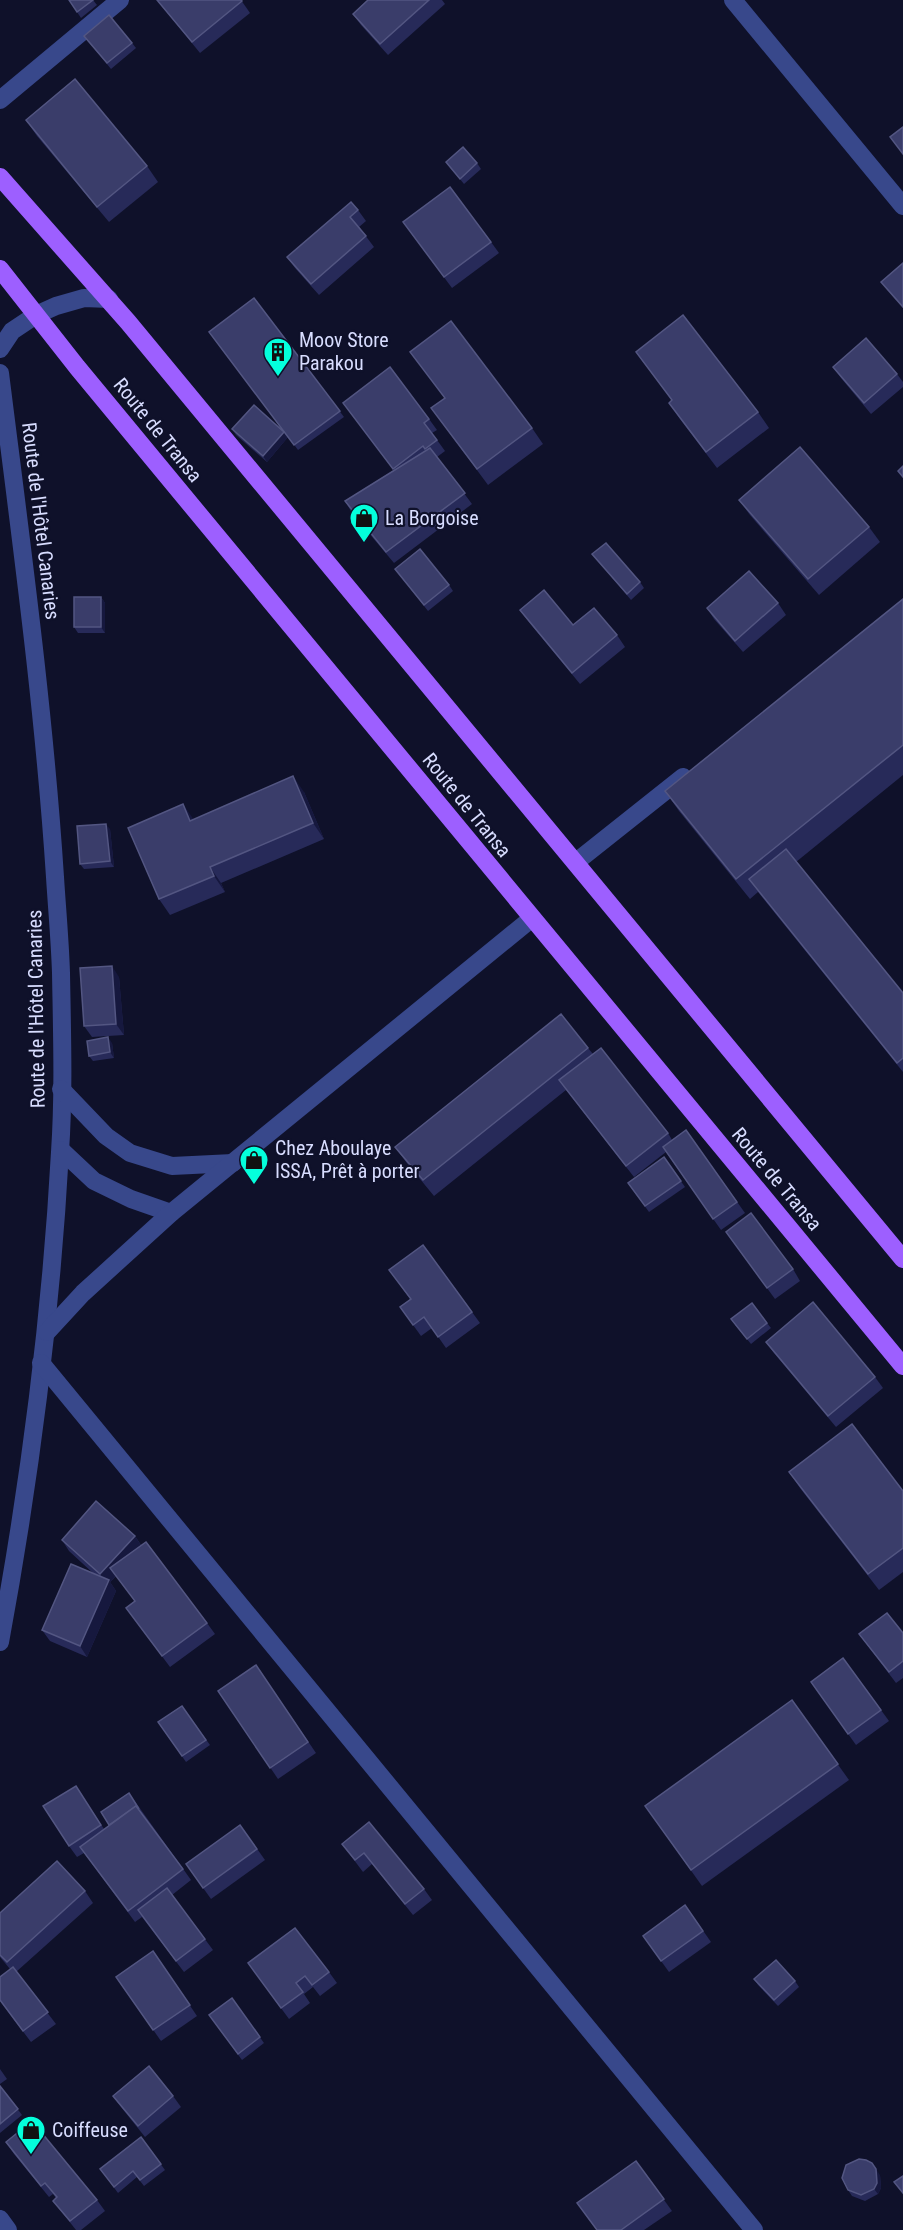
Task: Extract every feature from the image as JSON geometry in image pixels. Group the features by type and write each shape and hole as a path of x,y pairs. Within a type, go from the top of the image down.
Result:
{"main road":[{"path":"0,177 109,299 903,1259"},
{"name":"Route de Transa","path":"0,269 531,919 903,1366"}],"street":[{"path":"0,100 120,0"},
{"path":"733,0 903,206"},
{"path":"0,349 12,331 36,315 56,306 84,298 109,299"},
{"name":"Route de l'Hôtel Canaries","path":"0,373 35,650 51,810 61,970 61,1149 47,1332 15,1561 0,1642"},
{"path":"576,862 698,765"},
{"path":"47,1332 83,1293 171,1213 531,919"},
{"path":"61,1089 106,1136 130,1153 172,1166 233,1163"},
{"path":"61,1149 94,1181 131,1199 171,1213"},
{"path":"41,1363 754,2230"},
{"path":"0,2219 9,2230"}],"building":[{"path":"69,0 93,0 77,12"},
{"path":"157,0 241,0 242,1 192,42"},
{"path":"368,0 429,0 380,44 353,14"},
{"path":"109,15 132,43 107,63 84,36"},
{"path":"75,79 147,166 97,207 26,120"},
{"path":"903,127 903,154 890,137"},
{"path":"463,147 477,163 460,179 446,162"},
{"path":"450,187 491,242 444,277 403,222"},
{"path":"351,202 358,210 350,217 366,236 311,284 287,257"},
{"path":"903,263 903,307 881,282"},
{"name":"Moov Store Parakou","path":"254,298 340,411 294,445 209,332"},
{"path":"683,315 758,412 706,452 669,403 672,400 636,352"},
{"path":"451,321 532,428 477,469 431,408 445,398 410,352"},
{"path":"866,338 897,374 864,403 833,367"},
{"path":"390,367 429,419 424,423 437,440 425,449 423,446 393,469 343,403"},
{"path":"254,405 284,432 263,456 232,429"},
{"path":"800,447 869,527 808,579 739,500"},
{"path":"430,448 465,493 386,552 345,501"},
{"path":"903,466 903,477 898,471"},
{"path":"606,543 640,582 627,594 592,554"},
{"path":"420,549 449,585 424,605 395,569"},
{"path":"749,571 778,603 735,641 707,608"},
{"path":"544,590 573,625 594,608 617,635 572,673 520,610"},
{"path":"74,597 101,597 101,627 74,627"},
{"path":"903,599 903,745 736,879 665,791"},
{"path":"293,776 313,823 210,867 214,876 159,899 128,828 183,804 190,821"},
{"path":"106,824 110,861 80,864 77,826"},
{"path":"786,849 903,993 903,1058 897,1063 749,879"},
{"path":"112,966 116,1024 84,1026 80,968"},
{"path":"561,1014 588,1048 423,1180 395,1147"},
{"path":"108,1037 110,1052 89,1056 87,1041"},
{"path":"601,1048 668,1133 626,1166 559,1080"},
{"path":"686,1130 737,1202 713,1219 663,1147"},
{"path":"664,1157 681,1181 645,1206 628,1183"},
{"path":"751,1213 793,1269 767,1288 726,1232"},
{"path":"423,1245 472,1312 438,1337 424,1317 413,1325 400,1307 411,1299 389,1270"},
{"path":"813,1302 875,1377 828,1416 766,1342"},
{"path":"752,1303 767,1323 747,1339 731,1319"},
{"path":"852,1424 903,1491 903,1548 868,1574 789,1472"},
{"path":"96,1501 135,1536 100,1574 62,1540"},
{"path":"146,1542 207,1623 162,1656 126,1608 135,1601 110,1568"},
{"path":"71,1564 109,1580 80,1646 42,1630"},
{"path":"887,1613 903,1633 903,1661 889,1672 859,1634"},
{"path":"843,1658 881,1710 848,1734 811,1682"},
{"path":"256,1665 308,1742 270,1768 218,1691"},
{"path":"792,1700 838,1764 691,1870 645,1806"},
{"path":"182,1706 206,1740 182,1756 158,1722"},
{"path":"76,1786 101,1825 69,1846 43,1806"},
{"path":"129,1793 139,1809 136,1806 109,1825 101,1812"},
{"path":"136,1806 183,1869 128,1911 80,1847"},
{"path":"369,1822 424,1889 405,1904 364,1853 355,1860 342,1844"},
{"path":"240,1825 257,1849 203,1888 186,1864"},
{"path":"57,1861 85,1891 7,1962 0,1955 0,1913"},
{"path":"167,1888 205,1939 176,1961 138,1910"},
{"path":"685,1905 703,1931 661,1961 643,1936"},
{"path":"295,1928 329,1972 312,1985 305,1976 296,1983 303,1992 281,2008 248,1963"},
{"path":"153,1951 190,2005 153,2030 116,1977"},
{"path":"776,1960 795,1981 774,2000 754,1979"},
{"path":"13,1967 48,2012 23,2031 0,2000 0,1977"},
{"path":"232,1998 260,2037 238,2054 209,2015"},
{"path":"149,2066 173,2096 138,2126 113,2096"},
{"path":"0,2086 18,2109 0,2124"},
{"path":"32,2121 97,2200 70,2221 53,2201 57,2197 45,2183 41,2186 6,2142"},
{"path":"141,2137 161,2164 140,2180 133,2171 114,2187 100,2169"},
{"path":"859,2159 872,2163 876,2169 877,2183 874,2189 861,2195 848,2190 842,2178 846,2165"},
{"path":"636,2161 664,2199 621,2230 597,2230 577,2203"},
{"path":"903,2176 903,2193 894,2182"}],"place":[{"name":"Moov Store Parakou","path":"278,378"},
{"name":"La Borgoise","path":"364,544"},
{"name":"Chez Aboulaye ISSA, Prêt à porter","path":"254,1186"},
{"name":"Coiffeuse","path":"31,2156"}]}
